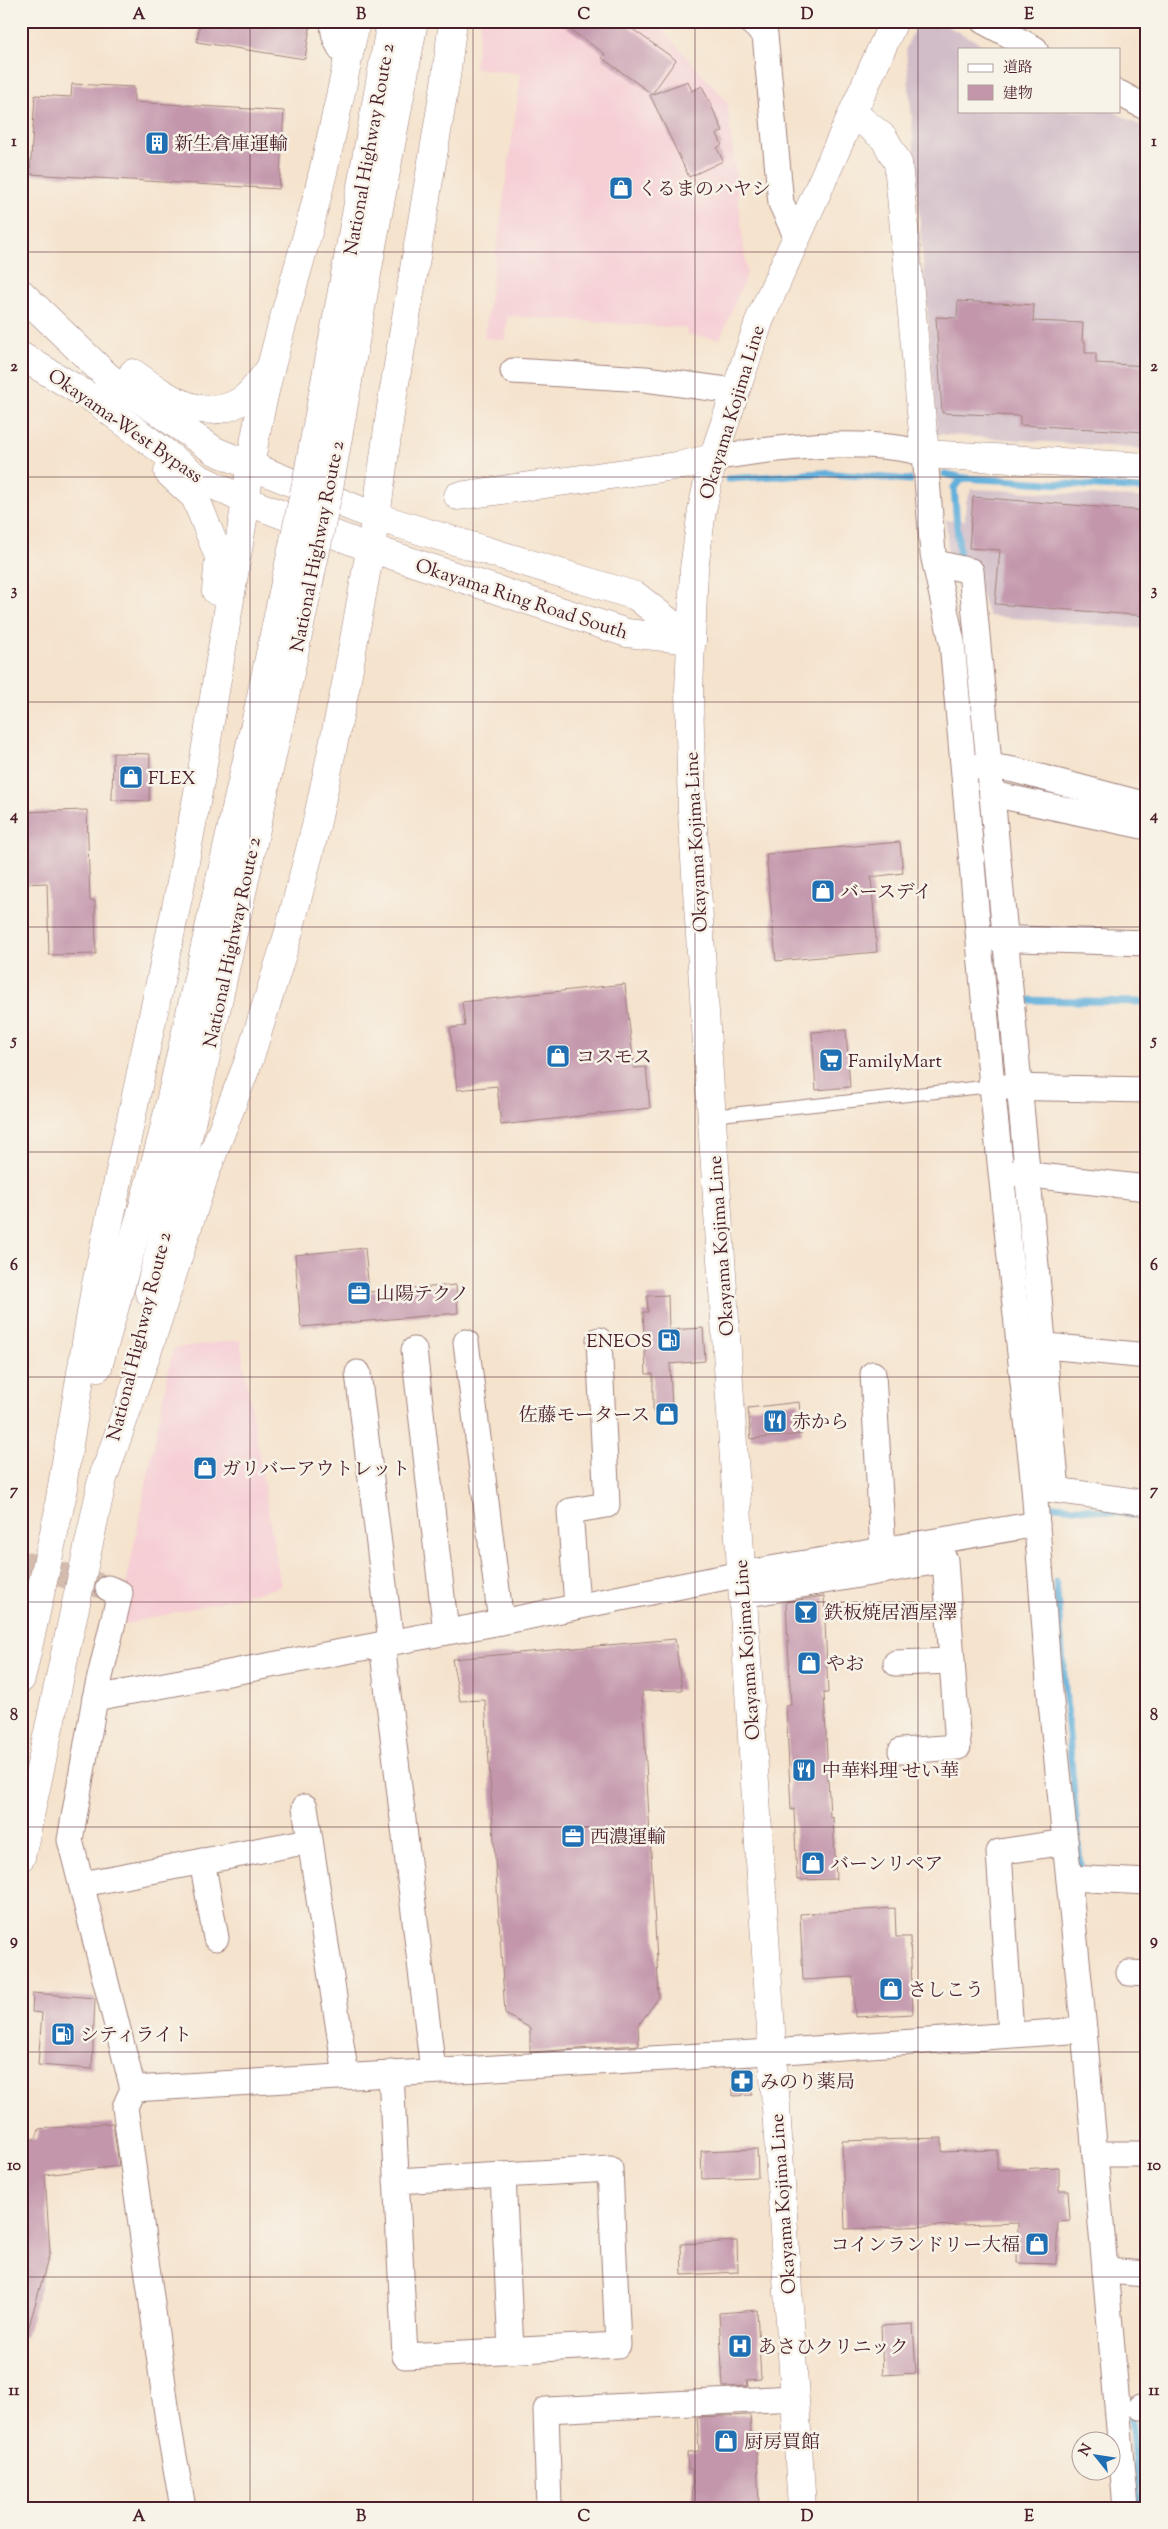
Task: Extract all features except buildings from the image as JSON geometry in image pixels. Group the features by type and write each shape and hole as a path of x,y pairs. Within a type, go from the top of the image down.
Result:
{"main road":[{"path":"60,1504 95,1289 179,893 202,771 246,500 249,467 271,368 327,161 356,21"},
{"name":"National Highway Route 2","path":"21,1679 60,1504 162,1138 328,488 391,21"},
{"name":"National Highway Route 2","path":"360,255 414,21"},
{"path":"100,1487 151,1342 206,1171 249,1060 288,935 316,826 346,684 376,517 391,407 445,84 452,21"},
{"name":"Okayama Kojima Line","path":"802,2508 692,812 689,691 694,570 702,510 713,458 734,391 760,319 894,21"},
{"path":"853,113 884,138 898,163 925,454 1147,467"},
{"path":"21,292 162,393 191,407 218,410 242,400 271,368"},
{"name":"Okayama-West Bypass","path":"21,292 108,377 215,452 376,517"},
{"name":"Okayama-West Bypass","path":"21,356 95,400 197,477 246,500 370,548"},
{"path":"95,400 116,432 178,480 195,497 219,557 216,601 198,736 202,771"},
{"path":"458,496 683,465 713,458"},
{"name":"Okayama Ring Road South","path":"376,517 636,596 692,640"},
{"name":"Okayama Ring Road South","path":"370,548 627,633 692,640"},
{"name":"National Highway Route 2","path":"21,1857 100,1487 187,1142 268,717"}],"street":[{"path":"334,21 333,28 338,46 348,60"},
{"path":"750,21 765,35 781,203 796,236"},
{"path":"983,21 1033,48"},
{"path":"1120,94 1147,108"},
{"path":"513,371 645,379 734,391"},
{"path":"713,458 757,451 826,445 904,448 925,454 932,554 951,566 971,571 976,767 1046,1489 1037,1524 1065,1842 1077,1878 1084,2030 1121,2272 1126,2508"},
{"path":"951,566 952,642 976,767 992,794 993,938 1012,999 1007,1087"},
{"path":"976,767 1014,770 1147,805"},
{"path":"992,794 1147,827"},
{"path":"993,938 1147,943"},
{"path":"1007,1087 1147,1090"},
{"path":"1015,1173 1147,1188"},
{"path":"577,1605 570,1511 606,1505 599,1340"},
{"path":"466,1342 501,1622"},
{"path":"1031,1344 1147,1356"},
{"path":"414,1350 446,1632"},
{"path":"358,1373 385,1649 433,2071"},
{"path":"873,1374 883,1550"},
{"path":"1046,1489 1147,1503"},
{"path":"95,1698 385,1649 446,1632 577,1605 742,1584 916,1554 1037,1524"},
{"path":"742,1584 883,1550 945,1560 958,1747 901,1751"},
{"path":"108,1588 120,1593 95,1698 70,1840 132,2089 125,2107 169,2428 183,2508"},
{"path":"896,1663 952,1661"},
{"path":"305,1807 346,2076"},
{"path":"82,1884 309,1840"},
{"path":"1011,2034 999,1852 1065,1842"},
{"path":"202,1861 216,1938"},
{"path":"1077,1878 1147,1882"},
{"path":"132,2089 772,2052 1084,2030"},
{"path":"391,2073 396,2181 405,2356 618,2345 610,2169 396,2181"},
{"path":"1102,2154 1147,2154"},
{"path":"503,2175 511,2350"},
{"path":"549,2508 546,2410 795,2398"}],"lane":[{"path":"712,1116 1007,1087"}],"shaded area":[{"name":"くるまのハヤシ","path":"481,21 658,21 661,28 727,102 747,274 720,339 687,335 686,328 508,316 505,340 484,338 521,74 474,68"},
{"path":"918,21 937,21 989,48 958,48 958,112 1114,112 1147,129 1147,449 937,434 906,48"},
{"path":"972,489 1147,498 1147,629 989,616 979,587 949,569 946,520 965,520 966,502"},
{"name":"ガリバーアウトレット","path":"240,1340 281,1587 118,1626 173,1348"}],"waterway":[{"path":"728,479 822,473 910,480"},
{"path":"945,474 964,478"},
{"path":"960,565 954,487 964,478 1147,489"},
{"path":"1015,1000 1147,1002"},
{"path":"1047,1505 1147,1516"},
{"path":"1056,1582 1080,1865"},
{"path":"1130,2406 1139,2508"}],"tunnel":[{"path":"21,1563 108,1588"}],"place":[{"name":"新生倉庫運輸","path":"157,143"},
{"name":"くるまのハヤシ","path":"621,188"},
{"name":"FLEX","path":"131,777"},
{"name":"バースデイ","path":"823,891"},
{"name":"コスモス","path":"558,1056"},
{"name":"FamilyMart","path":"831,1060"},
{"name":"山陽テクノ","path":"359,1293"},
{"name":"ENEOS","path":"669,1340"},
{"name":"佐藤モータース","path":"667,1414"},
{"name":"赤から","path":"775,1421"},
{"name":"ガリバーアウトレット","path":"205,1468"},
{"name":"鉄板焼居酒屋澤","path":"806,1612"},
{"name":"やお","path":"809,1663"},
{"name":"中華料理 せい華","path":"804,1770"},
{"name":"西濃運輸","path":"573,1836"},
{"name":"バーンリペア","path":"813,1863"},
{"name":"さしこう","path":"891,1989"},
{"name":"シティライト","path":"63,2034"},
{"name":"みのり薬局","path":"742,2081"},
{"name":"コインランドリー大福","path":"1037,2244"},
{"name":"あさひクリニック","path":"740,2346"},
{"name":"厨房買館","path":"726,2441"}]}
